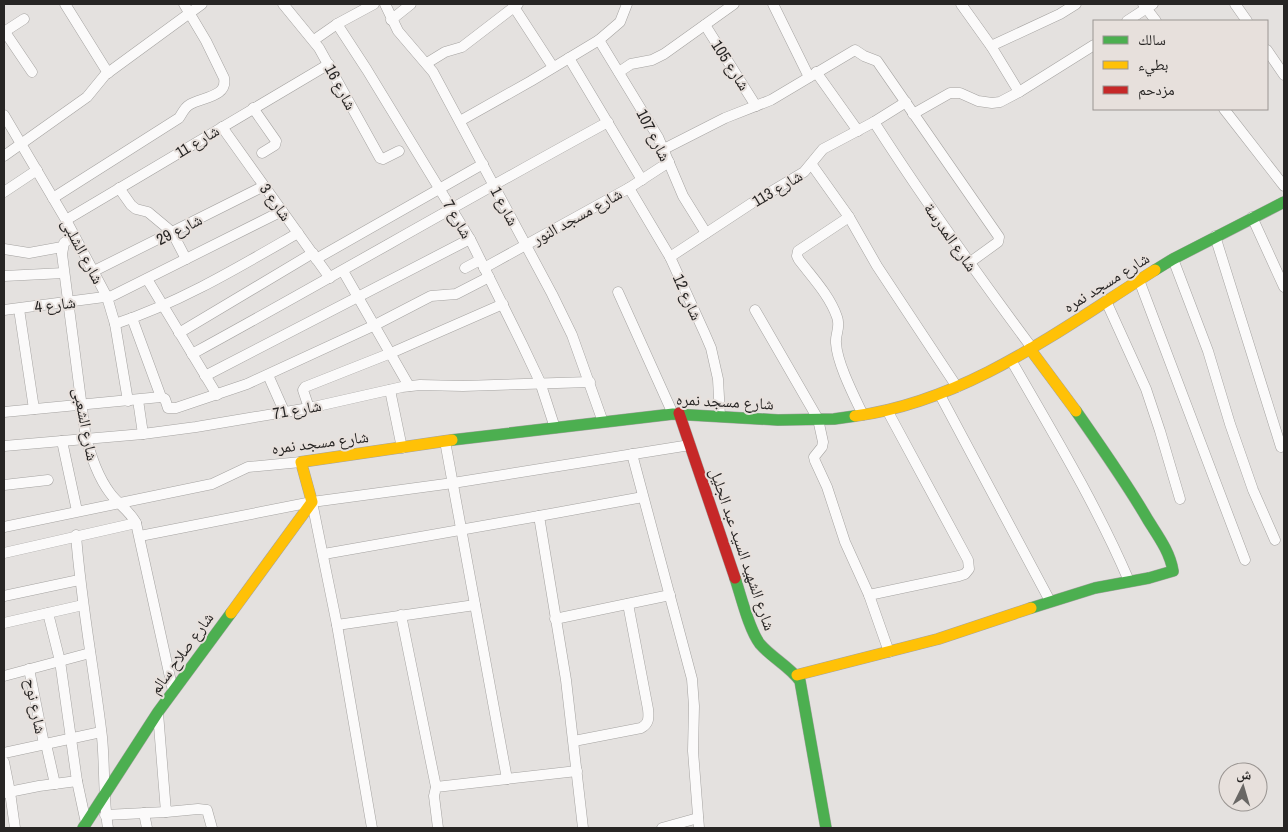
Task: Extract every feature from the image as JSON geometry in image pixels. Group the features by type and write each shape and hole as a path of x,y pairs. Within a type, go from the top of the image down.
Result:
{"street":[{"path":"65,4 108,73"},
{"path":"4,156 86,97 94,86 108,73 187,8 202,4"},
{"name":"شارع 16","path":"282,4 314,40 380,158 383,159 399,152"},
{"path":"314,40 337,24 374,4"},
{"name":"شارع 1","path":"385,4 391,20 407,43 427,63 439,82 526,245 572,335 603,422"},
{"path":"391,20 411,4"},
{"path":"460,121 599,40 620,22 627,4"},
{"path":"619,72 635,62 660,57 734,4"},
{"path":"773,4 812,75 858,131"},
{"path":"961,4 991,46 1019,92"},
{"path":"991,46 1060,14 1076,4"},
{"path":"1235,4 1246,20"},
{"path":"1128,20 1147,5 1155,20"},
{"path":"427,63 445,52 462,47 516,6 553,68"},
{"path":"53,198 179,118 187,106 222,90 225,83 224,78 187,8"},
{"path":"24,19 4,32 32,72"},
{"name":"شارع 7","path":"337,24 470,239 540,382 555,428"},
{"name":"شارع 105","path":"705,25 756,106"},
{"name":"شارع 107","path":"599,40 664,149 683,196 706,233"},
{"path":"914,114 950,93 960,93 978,102 1000,102 1093,46"},
{"path":"664,149 725,118 784,93 852,51 858,50 864,56 876,61 999,237 998,242 969,263"},
{"path":"1268,51 1284,75"},
{"path":"569,58 642,180"},
{"name":"شارع 11","path":"66,220 329,64"},
{"name":"شارع 113","path":"670,257 752,203 804,172 824,149 906,102"},
{"path":"253,108 276,142 275,145 262,152"},
{"path":"1225,110 1284,186"},
{"name":"شارع الشلبى","path":"4,115 66,220 107,298 143,434"},
{"path":"192,354 343,271 493,184 608,122"},
{"name":"شارع المدرسة","path":"874,122 919,192 1031,348"},
{"name":"شارع 3","path":"222,127 330,278"},
{"name":"شارع مسجد النور","path":"485,268 629,188 669,162"},
{"path":"179,333 483,164"},
{"path":"812,165 848,217 877,266 957,387"},
{"path":"4,192 37,170"},
{"name":"شارع 29","path":"94,271 264,186"},
{"path":"119,188 131,205 148,212 172,232 186,259"},
{"name":"شارع 12","path":"629,188 670,257 711,348 718,378 720,416"},
{"name":"شارع مسجد نمره","path":"4,527 212,484 248,468 445,441 676,413 778,420 834,419 887,410 940,394 1011,360 1173,259 1284,202"},
{"name":"شارع 4","path":"4,310 107,298 282,211"},
{"path":"848,217 798,251 797,256 837,315 839,325 836,337 837,350 862,415"},
{"path":"1252,217 1284,287"},
{"path":"115,324 163,306 234,270 298,233"},
{"path":"4,249 29,253 62,247 67,239 74,235"},
{"path":"1215,236 1281,447"},
{"path":"205,376 470,239"},
{"name":"شارع الشعبى","path":"62,247 67,302 86,439 102,481 119,503 130,512 136,523 173,690"},
{"path":"1173,259 1208,352 1253,490 1275,540"},
{"path":"465,268 485,268"},
{"path":"132,318 161,397 165,399 168,408 172,408 217,395 268,374 375,325 431,296 456,294 485,268"},
{"path":"343,271 409,386"},
{"path":"4,276 64,273"},
{"path":"147,279 217,395"},
{"path":"1140,280 1245,560"},
{"path":"618,292 676,413"},
{"path":"1106,301 1146,389 1180,499"},
{"path":"309,408 303,390 305,387 391,353 503,304"},
{"path":"19,309 34,409"},
{"path":"755,310 818,419 823,442 822,447 814,457 815,461 827,487 845,542 869,595 889,652"},
{"path":"826,828 802,688 797,675 959,632 1088,590 1171,573 1172,563 1162,542 1127,484 1031,348"},
{"path":"1011,360 1084,487 1130,581"},
{"path":"268,374 284,411"},
{"name":"شارع 71","path":"4,446 196,428 309,408 409,386 590,382"},
{"path":"390,390 402,448"},
{"path":"940,394 1050,601"},
{"path":"4,412 161,397"},
{"path":"869,595 959,576 966,574 969,569 968,560 887,410"},
{"name":"شارع الشهيد السيد عبد الجليل","path":"676,413 690,445 755,637 766,652 797,675"},
{"path":"62,441 77,511"},
{"path":"445,441 507,779"},
{"path":"140,536 312,502 453,483 690,445"},
{"path":"632,454 689,666 694,692 693,751 698,823 662,828"},
{"path":"302,462 324,554 338,625 372,828"},
{"path":"4,486 48,480"},
{"path":"324,554 644,497"},
{"name":"شارع صلاح سالم","path":"84,825 173,690 312,502"},
{"path":"539,516 566,680 583,828"},
{"path":"4,554 76,535 136,523"},
{"path":"76,535 79,580 101,732 104,794 108,828"},
{"path":"4,596 79,580"},
{"path":"555,619 670,595"},
{"path":"574,741 641,728 646,726 648,722 648,709 628,604"},
{"path":"4,623 83,605"},
{"path":"338,625 475,605"},
{"path":"48,613 60,660 84,825"},
{"path":"401,615 436,787 434,796 438,828"},
{"path":"4,676 90,653"},
{"name":"شارع نوح","path":"29,669 55,784"},
{"path":"158,712 166,812"},
{"path":"4,753 101,732"},
{"path":"4,762 11,822"},
{"path":"436,787 576,771"},
{"path":"7,792 77,781"},
{"path":"106,814 207,810 212,828"},
{"path":"144,813 147,828"}],"traffic: fast":[{"path":"1155,270 1284,202"},
{"path":"1031,608 1095,588 1149,578 1173,571 1160,538 1076,411"},
{"path":"452,440 673,414 778,420 834,419 855,416"},
{"path":"735,578 756,638 765,649 800,681 826,828"},
{"path":"83,828 158,712 231,613"}],"traffic: slow":[{"path":"855,416 896,408 936,395 974,379 1012,360 1155,270"},
{"path":"1030,349 1076,411"},
{"path":"231,613 312,502 301,462 452,440"},
{"path":"797,675 938,639 1031,608"}],"traffic: jam":[{"path":"679,413 735,578"}]}
